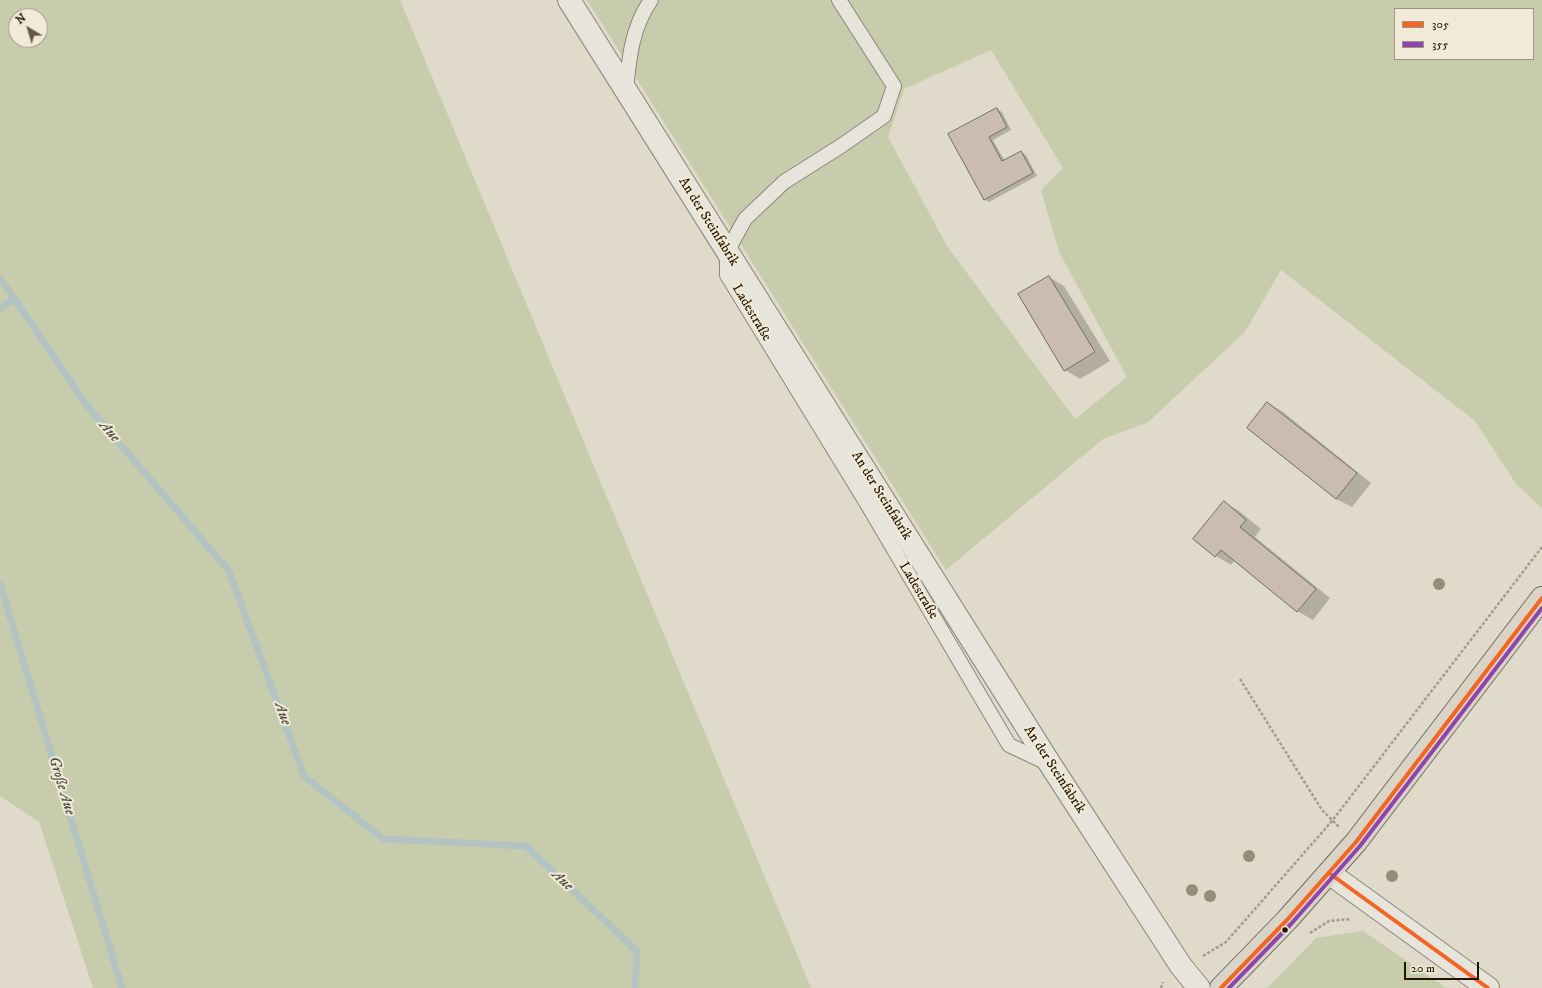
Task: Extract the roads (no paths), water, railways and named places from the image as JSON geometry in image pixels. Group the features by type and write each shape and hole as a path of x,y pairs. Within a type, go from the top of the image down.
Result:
{"main road":[{"path":"1221,988 1287,920 1361,835 1542,598"}],"street":[{"name":"An der Steinfabrik","path":"569,0 1050,764 1181,966 1198,988"},
{"path":"1329,873 1488,988"}],"lane":[{"path":"626,92 630,47 642,12 651,0"},
{"path":"727,252 745,219 784,182 842,146 884,116 894,86 839,0"}],"waterway":[{"name":"Aue","path":"0,278 88,407 229,571 304,776 383,839 526,846 637,951 635,988"},
{"path":"0,308 14,299"},
{"name":"Große Aue","path":"0,584 122,988"}]}
